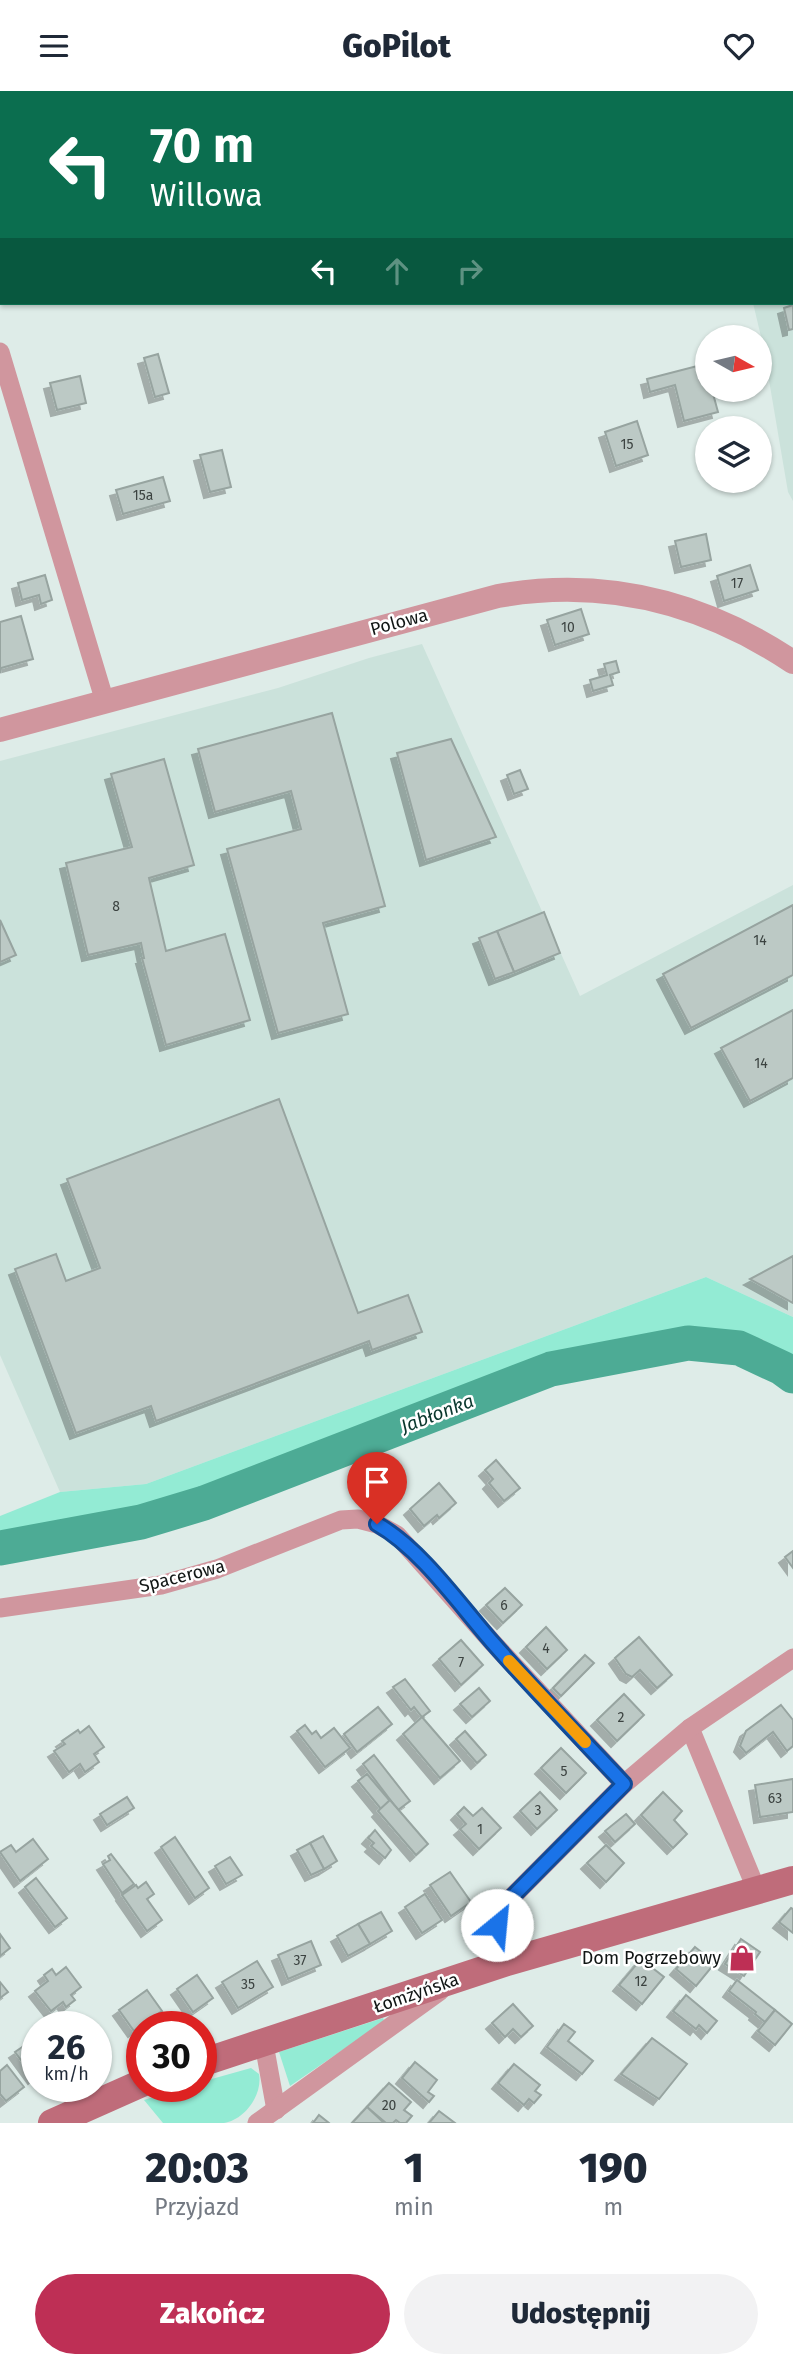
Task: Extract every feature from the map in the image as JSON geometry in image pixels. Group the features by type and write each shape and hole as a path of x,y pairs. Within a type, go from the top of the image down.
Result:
{"main road":[{"name":"Łomżyńska","path":"217,2058 507,1962 793,1879"},
{"path":"52,2123 126,2090"}],"street":[{"path":"0,352 105,702"},
{"name":"Polowa","path":"0,730 498,596 545,589 628,594 685,607 728,624 793,662"},
{"name":"Spacerowa","path":"0,1608 161,1585 217,1569 341,1520 358,1519 377,1524 397,1535 624,1784"},
{"path":"507,1962 497,1925 499,1913 512,1896 624,1784 690,1728 793,1658"},
{"path":"690,1728 757,1891"},
{"path":"257,2123 458,1978"},
{"path":"264,2044 275,2110"}],"shaded area":[{"path":"753,305 793,305 793,501 788,492 772,398 772,325 758,325"},
{"path":"422,644 580,996 793,885 793,1317 706,1277 146,1484 60,1492 0,1355 0,761 278,688"}],"green space":[{"path":"706,1277 793,1317 793,1361 762,1339 707,1329 597,1346 161,1507 114,1519 29,1526 0,1534 0,1516 60,1492 146,1484"},
{"path":"383,2018 376,2027 290,2086 279,2052"},
{"path":"251,2068 259,2074 255,2098 245,2112 231,2121 163,2123 146,2102 217,2102 217,2078"}],"building":[{"path":"793,305 793,329 789,330 784,308"},
{"path":"158,354 169,393 155,397 144,358"},
{"path":"695,367 695,403 716,403 718,412 684,421 675,385 650,392 647,379"},
{"path":"80,376 86,403 57,410 50,383"},
{"path":"637,421 648,455 616,466 605,432"},
{"path":"222,450 231,487 210,492 200,455"},
{"path":"163,477 170,501 123,514 116,490"},
{"path":"706,534 711,560 681,567 675,541"},
{"path":"750,565 758,590 724,601 717,576"},
{"path":"45,575 52,600 41,604 39,595 22,600 18,583"},
{"path":"581,609 589,634 555,645 547,620"},
{"path":"21,616 33,659 1,668 0,673 0,622"},
{"path":"616,661 619,672 610,675 613,685 593,691 590,680 607,675 604,664"},
{"path":"332,713 385,906 323,923 348,1014 278,1033 227,849 301,829 291,791 215,812 198,749"},
{"path":"451,739 496,837 426,860 397,753"},
{"path":"164,759 194,865 149,878 166,951 225,934 250,1020 166,1045 142,958 141,943 88,955 66,863 132,847 111,774"},
{"path":"520,770 528,789 514,794 507,775"},
{"path":"793,905 793,975 691,1028 663,974"},
{"path":"544,912 560,953 514,972 497,931"},
{"path":"0,920 16,955 0,962"},
{"path":"497,931 514,972 495,979 479,938"},
{"path":"793,1010 793,1078 750,1101 721,1048"},
{"path":"279,1099 358,1313 408,1295 422,1332 372,1350 369,1341 156,1421 151,1406 76,1433 15,1269 56,1254 66,1281 100,1268 67,1179"},
{"path":"793,1256 793,1303 750,1279"},
{"path":"496,1460 520,1488 504,1501 489,1483 493,1479 485,1470"},
{"path":"439,1483 456,1503 439,1518 437,1515 424,1526 410,1509"},
{"path":"793,1551 793,1568 785,1557"},
{"path":"505,1588 522,1605 503,1623 486,1605"},
{"path":"546,1627 567,1650 547,1669 526,1647"},
{"path":"639,1637 672,1675 657,1688 640,1670 632,1677 626,1674 615,1658"},
{"path":"461,1640 483,1665 461,1685 439,1659"},
{"path":"585,1655 594,1663 561,1696 553,1688"},
{"path":"405,1679 430,1711 422,1717 414,1707 411,1710 393,1687"},
{"path":"479,1688 490,1701 472,1717 460,1704"},
{"path":"624,1694 644,1715 617,1741 597,1720"},
{"path":"781,1705 793,1720 793,1746 787,1751 773,1732 746,1753 740,1746 746,1731"},
{"path":"378,1707 392,1724 357,1752 344,1734"},
{"path":"422,1717 460,1761 440,1778 403,1734"},
{"path":"305,1725 312,1734 316,1731 321,1738 334,1728 350,1748 325,1767 297,1731"},
{"path":"89,1726 104,1747 94,1754 99,1762 85,1772 80,1764 69,1772 54,1751 65,1744 62,1741"},
{"path":"465,1731 486,1755 477,1763 456,1739"},
{"path":"561,1748 586,1773 566,1793 541,1768"},
{"path":"374,1755 410,1801 398,1810 363,1764"},
{"path":"367,1774 390,1801 381,1809 358,1781"},
{"path":"793,1779 793,1812 760,1817 755,1785"},
{"path":"540,1792 557,1810 537,1829 520,1811"},
{"path":"663,1792 682,1811 674,1820 687,1834 673,1848 641,1815"},
{"path":"127,1797 134,1808 107,1825 100,1814"},
{"path":"390,1800 428,1844 416,1855 378,1811"},
{"path":"464,1807 473,1816 482,1808 501,1828 479,1849 460,1829 466,1824 457,1814"},
{"path":"626,1814 635,1824 615,1842 605,1831"},
{"path":"375,1830 391,1850 385,1858 371,1846 374,1843 368,1838"},
{"path":"323,1836 337,1861 324,1869 310,1843"},
{"path":"175,1837 209,1888 195,1898 161,1847"},
{"path":"33,1839 48,1859 20,1881 0,1852 11,1845 16,1852"},
{"path":"310,1843 324,1869 311,1875 297,1850"},
{"path":"606,1845 624,1863 606,1882 587,1863"},
{"path":"111,1854 134,1884 122,1893 103,1864 110,1860 108,1856"},
{"path":"230,1857 242,1875 226,1884 215,1866"},
{"path":"450,1872 471,1902 451,1916 430,1885"},
{"path":"36,1878 67,1918 55,1927 25,1887"},
{"path":"146,1882 154,1894 147,1899 162,1920 147,1931 122,1895 136,1885 138,1888"},
{"path":"425,1894 442,1920 422,1933 405,1907"},
{"path":"793,1909 793,1933 779,1922"},
{"path":"381,1912 392,1931 370,1944 358,1924"},
{"path":"358,1924 370,1944 348,1956 337,1936"},
{"path":"0,1934 10,1948 0,1956"},
{"name":"Dom Pogrzebowy","path":"741,1939 760,1952 744,1976 725,1964"},
{"path":"311,1941 321,1965 288,1979 278,1955"},
{"path":"695,1947 715,1963 696,1986 676,1969"},
{"path":"641,1959 664,1977 642,2004 619,1985"},
{"path":"257,1961 273,1987 238,2008 222,1982"},
{"path":"66,1967 81,1987 71,1995 75,2000 66,2007 63,2002 51,2011 35,1991 48,1981 44,1975 52,1969 56,1975"},
{"path":"197,1975 213,1998 192,2011 177,1989"},
{"path":"737,1980 775,2010 765,2022 729,1991"},
{"path":"0,1982 8,1992 0,1998"},
{"path":"147,1990 162,2011 126,2011 126,2020 119,2010"},
{"path":"686,1995 717,2021 707,2033 699,2025 696,2029 673,2011"},
{"path":"513,2004 533,2026 521,2037 513,2029 505,2037 492,2023"},
{"path":"775,2010 792,2024 775,2045 758,2031"},
{"path":"564,2024 575,2032 568,2041 593,2061 582,2074 547,2047"},
{"path":"652,2038 687,2064 659,2099 621,2074"},
{"path":"21,2048 21,2060 15,2052"},
{"path":"415,2062 437,2080 428,2092 434,2096 429,2102 402,2078"},
{"path":"514,2064 540,2085 535,2091 541,2095 534,2103 529,2099 524,2105 498,2083"},
{"path":"7,2065 21,2083 21,2089 6,2101 0,2094 0,2071"},
{"path":"389,2083 411,2102 404,2110 412,2116 406,2123 396,2120 386,2123 367,2107"},
{"path":"367,2107 384,2123 352,2123"},
{"path":"439,2111 455,2123 429,2123"},
{"path":"319,2115 329,2123 313,2123"}],"waterway":[{"name":"Jabłonka","path":"0,1548 141,1522 204,1503 551,1369 688,1343 739,1348 793,1376"}],"slow traffic":[{"path":"509,1661 585,1742"}],"place":[{"name":"Dom Pogrzebowy","path":"742,1958"}],"route":[{"path":"377,1524 397,1535 412,1550 493,1643 624,1784 507,1902 499,1913 497,1925"}]}
